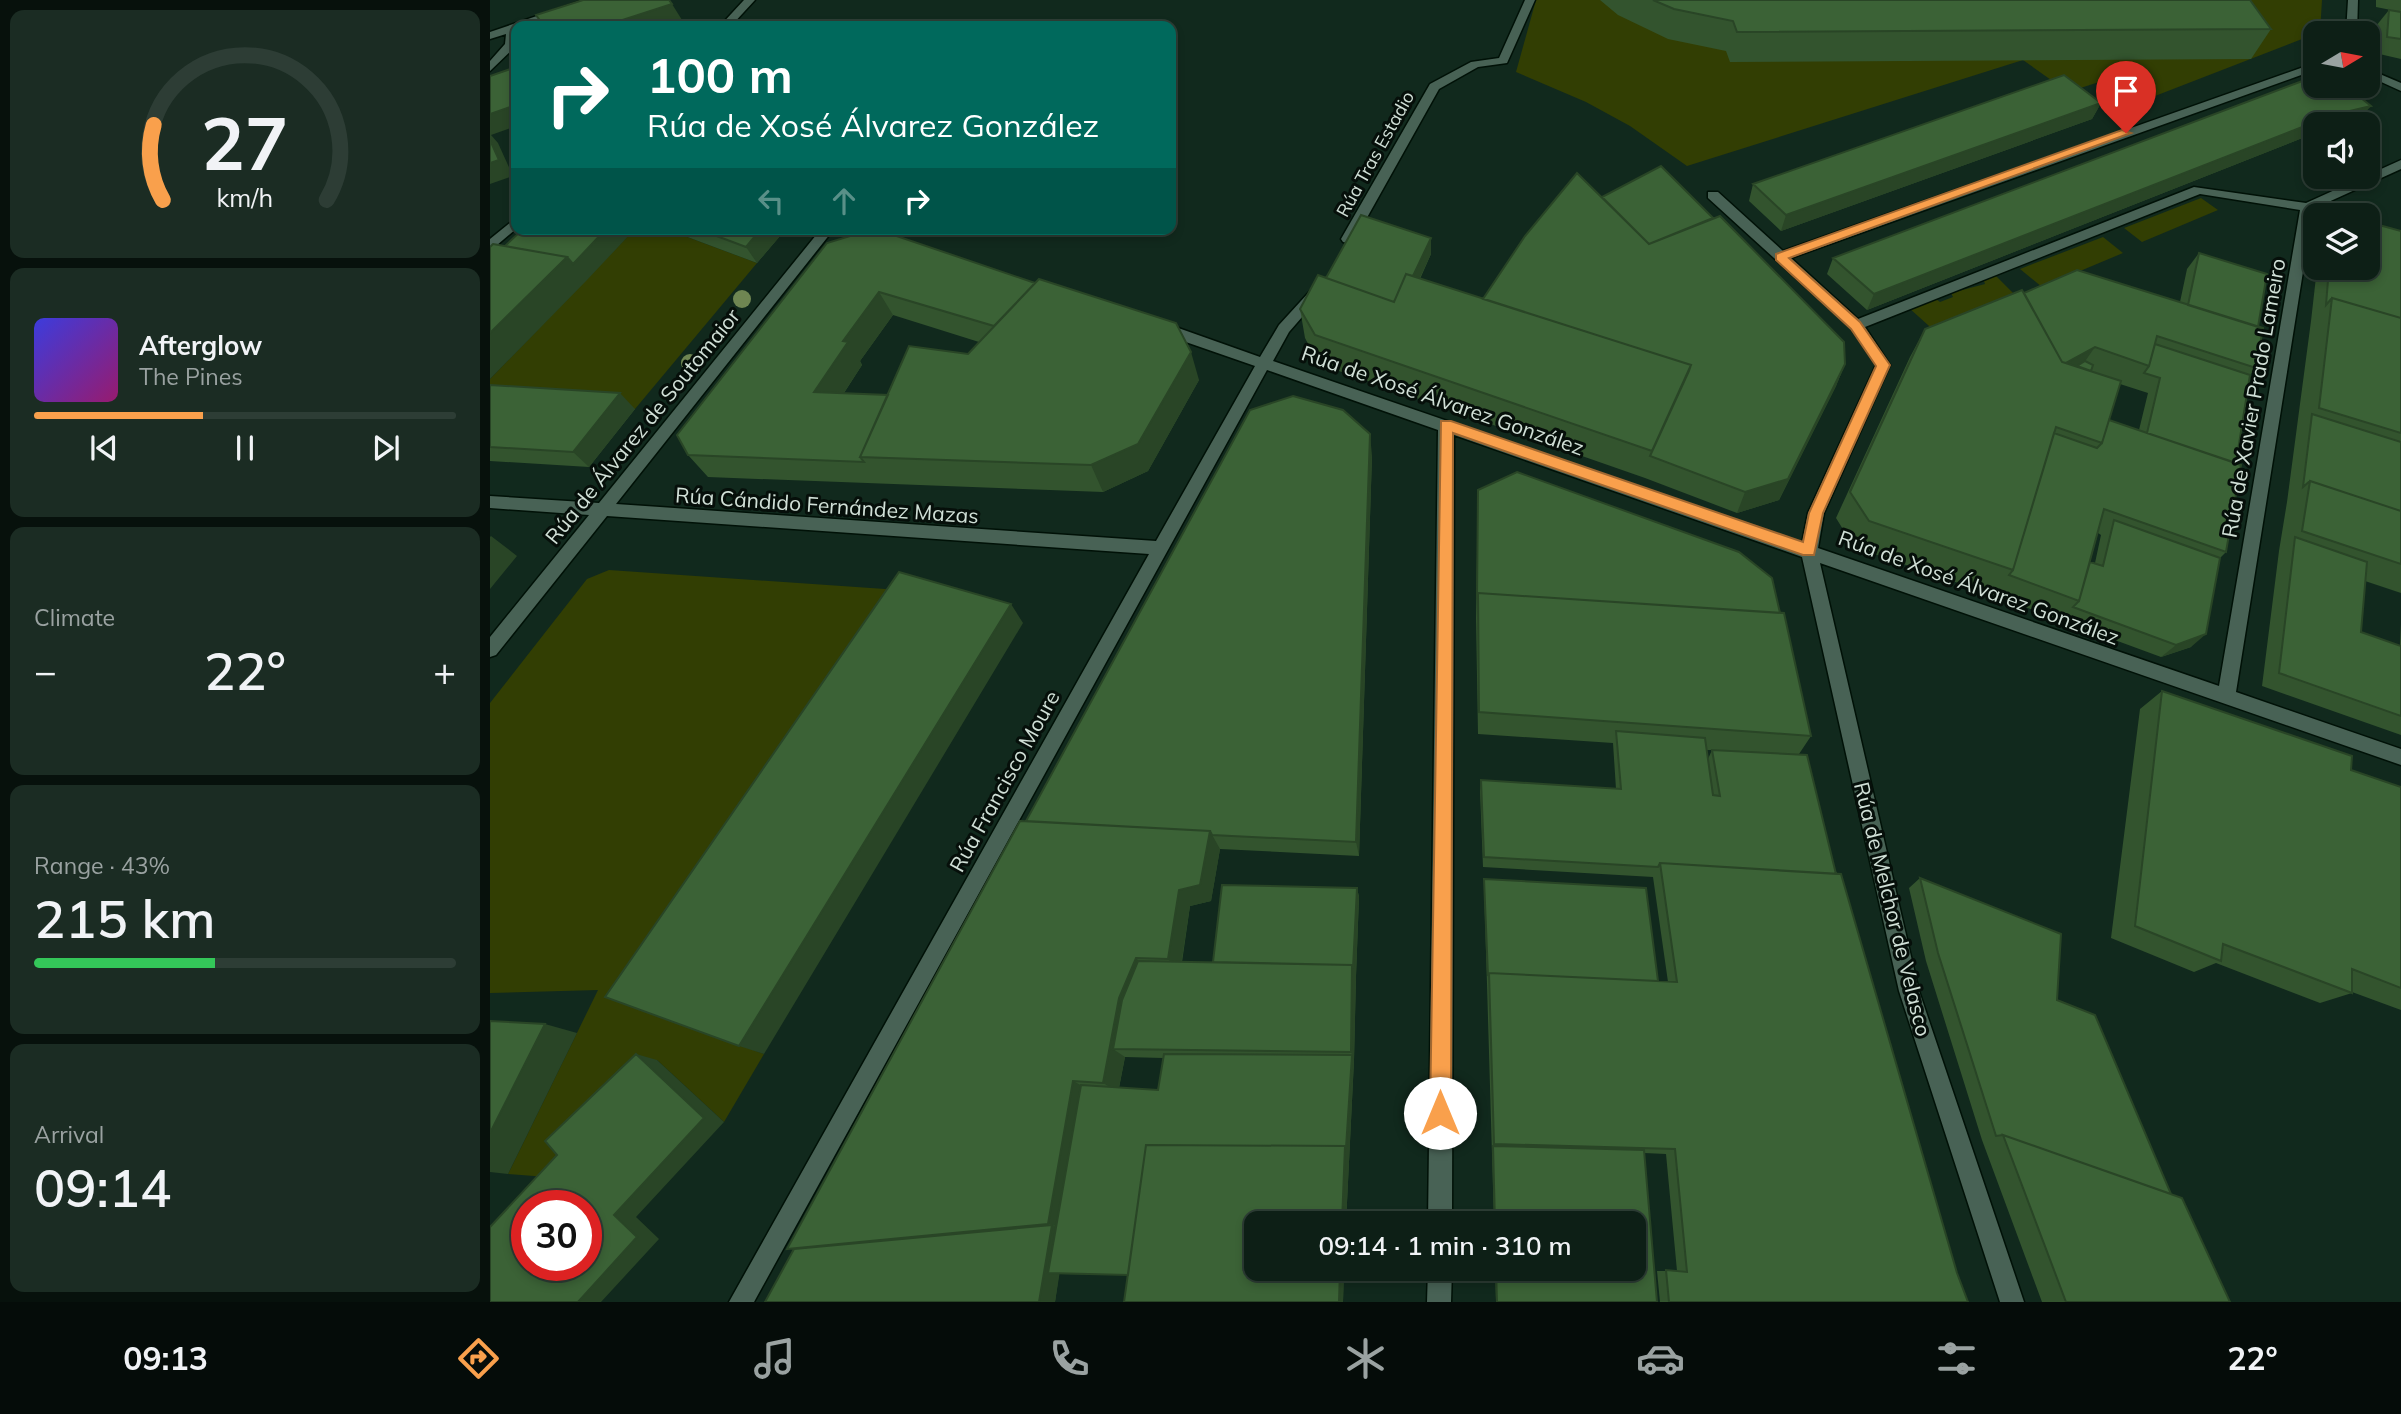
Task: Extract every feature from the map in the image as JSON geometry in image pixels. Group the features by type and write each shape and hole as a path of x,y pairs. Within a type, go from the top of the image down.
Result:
{"street":[{"path":"533,21 596,0"},
{"name":"Rúa Tras Estadio","path":"1343,247 1434,86 1475,64 1503,61 1530,0"},
{"path":"2352,21 2353,0"},
{"path":"730,21 750,1"},
{"path":"490,36 511,28"},
{"path":"490,68 511,45"},
{"path":"1780,257 2303,70"},
{"path":"2380,77 2401,87"},
{"path":"2316,203 2401,164"},
{"path":"1856,325 2199,190 2303,206"},
{"path":"1713,195 1856,325 1883,365 1816,513 1808,551"},
{"path":"490,247 511,227"},
{"name":"Rúa de Xavier Prado Lameiro","path":"2226,698 2303,231"},
{"name":"Rúa de Álvarez de Soutomaior","path":"490,650 823,235"},
{"name":"Rúa Francisco Moure","path":"741,1302 1264,363 1284,329 1322,285"},
{"name":"Rúa de Xosé Álvarez González","path":"1146,323 2401,757"},
{"path":"1440,1211 1446,425"},
{"name":"Rúa Cándido Fernández Mazas","path":"490,502 1160,548"},
{"name":"Rúa de Melchor de Velasco","path":"1808,551 1909,991 2012,1302"},
{"path":"1439,1302 1440,1281"}],"green space":[{"path":"1536,0 2322,0 2321,21 2303,21 2303,39 2155,96 2124,74 2068,92 2023,60 1687,166 1630,126 1586,102 1516,72"},
{"path":"2201,198 2218,210 2142,242 2124,228"},
{"path":"629,235 682,235 757,263 635,409 490,400 490,379"},
{"path":"2103,237 2123,253 2042,287 2020,269"},
{"path":"1996,276 2017,297 1938,334 1909,308 1936,299 1940,302 1953,297 1951,293 1985,284 1984,281"},
{"path":"609,570 914,591 635,1007 764,1054 724,1122 657,1060 560,1178 508,1174 598,990 490,993 490,703 587,579"}],"building":[{"path":"583,0 669,0 672,4 619,21 540,21 536,15"},
{"path":"1653,0 2250,0 2271,29 1737,32 1733,21 1674,9"},
{"path":"2389,10 2401,12 2401,39 2387,37"},
{"path":"511,69 511,107 490,114 490,76"},
{"path":"2064,75 2101,103 1786,215 1753,184"},
{"path":"2303,81 2303,98 2361,98 2371,106 2346,112 2303,112 2303,127 1874,294 1833,258"},
{"path":"490,140 499,160 490,163"},
{"path":"1661,166 1713,218 1649,244 1602,197"},
{"path":"1577,173 1649,244 1720,216 1844,342 1845,364 1788,479 1745,492 1650,456 1691,365 1483,299 1525,236"},
{"path":"1361,215 1431,238 1413,276 1406,274 1394,302 1326,278"},
{"path":"2380,225 2401,231 2401,318 2332,298 2326,305 2328,280 2380,280"},
{"path":"517,235 600,235 573,264 567,257 505,246"},
{"path":"714,235 756,235 746,247"},
{"path":"853,235 894,235 1035,283 994,326 879,292 843,341 848,342 814,392 888,395 860,457 864,462 688,455 677,435 827,243"},
{"path":"493,244 567,257 490,333 490,247"},
{"path":"2199,253 2267,274 2258,327 2188,305"},
{"path":"2077,270 2263,328 2256,368 2157,336 2149,366 2095,347 2066,363 2062,362 2024,293"},
{"path":"1406,274 1691,365 1652,451 1315,335 1300,309 1318,275 1394,302"},
{"path":"1039,279 1176,323 1191,352 1138,444 1091,465 860,457 909,346 968,354"},
{"path":"2022,290 2062,362 2121,381 2102,443 2056,427 2013,570 1869,521 1850,492 1925,329"},
{"path":"2332,298 2401,318 2401,433 2319,408"},
{"path":"2155,344 2250,375 2236,463 2147,433 2160,378 2144,373 2149,366"},
{"path":"2085,361 2093,365 2091,371 2077,366"},
{"path":"490,385 620,393 573,452 490,447"},
{"path":"1293,396 1343,410 1370,434 1356,842 1212,835 1210,831 1026,821 1250,410"},
{"path":"2312,414 2401,442 2401,511 2310,481 2303,487"},
{"path":"2109,420 2241,465 2226,552 2104,509 2079,601 2009,575 2013,570 2054,433 2097,448 2102,443"},
{"path":"1517,472 1739,552 1772,578 1780,613 1478,593 1477,598 1478,490"},
{"path":"2310,481 2401,511 2401,564 2302,531"},
{"path":"2114,520 2220,558 2206,634 2176,645 2073,607 2079,601 2090,562 2103,566"},
{"path":"2295,537 2367,562 2361,632 2401,646 2401,716 2279,673"},
{"path":"899,572 1011,604 739,1046 605,997"},
{"path":"1478,593 1784,613 1811,736 1479,712"},
{"path":"2162,691 2352,756 2351,770 2401,787 2401,988 2352,969 2352,993 2223,944 2221,961 2135,926"},
{"path":"1616,731 1705,738 1713,795 1720,796 1712,750 1807,755 1836,874 1660,863 1658,867 1484,857 1481,780 1621,789"},
{"path":"1020,821 1210,831 1200,885 1179,890 1168,959 1136,958 1119,998 1103,1083 1073,1081 1048,1224 787,1249"},
{"path":"1660,863 1841,874 1957,1273 1968,1302 1669,1302 1666,1270 1687,1272 1675,1149 1494,1144 1489,973 1677,982"},
{"path":"1920,878 2061,934 2057,1000 2095,1015 2171,1194 2003,1135 1996,1136 1938,953"},
{"path":"1484,879 1646,888 1658,981 1489,973 1488,976"},
{"path":"1222,885 1357,888 1353,968 1352,965 1213,962"},
{"path":"1138,961 1352,965 1351,1052 1113,1049 1122,1000"},
{"path":"490,1021 545,1024 490,1133"},
{"path":"636,1054 704,1118 614,1215 637,1237 602,1276 602,1190 524,1190 557,1155 545,1141"},
{"path":"1164,1054 1352,1055 1346,1148 1146,1145 1128,1275 1048,1273 1081,1085 1158,1090"},
{"path":"2003,1135 2182,1198 2230,1302 2066,1302"},
{"path":"1146,1145 1345,1146 1342,1211 1244,1211 1244,1281 1340,1281 1339,1302 1124,1302"},
{"path":"1493,1146 1644,1150 1657,1302 1497,1302 1496,1281 1646,1281 1646,1211 1495,1211"},
{"path":"511,1204 511,1281 597,1281 578,1302 490,1302 490,1227"},
{"path":"1052,1225 1039,1302 765,1302 794,1249"}],"route":[{"path":"1440,1113 1443,507 1446,425 1808,551 1816,513 1883,365 1856,325 1780,257 2126,133"}]}
